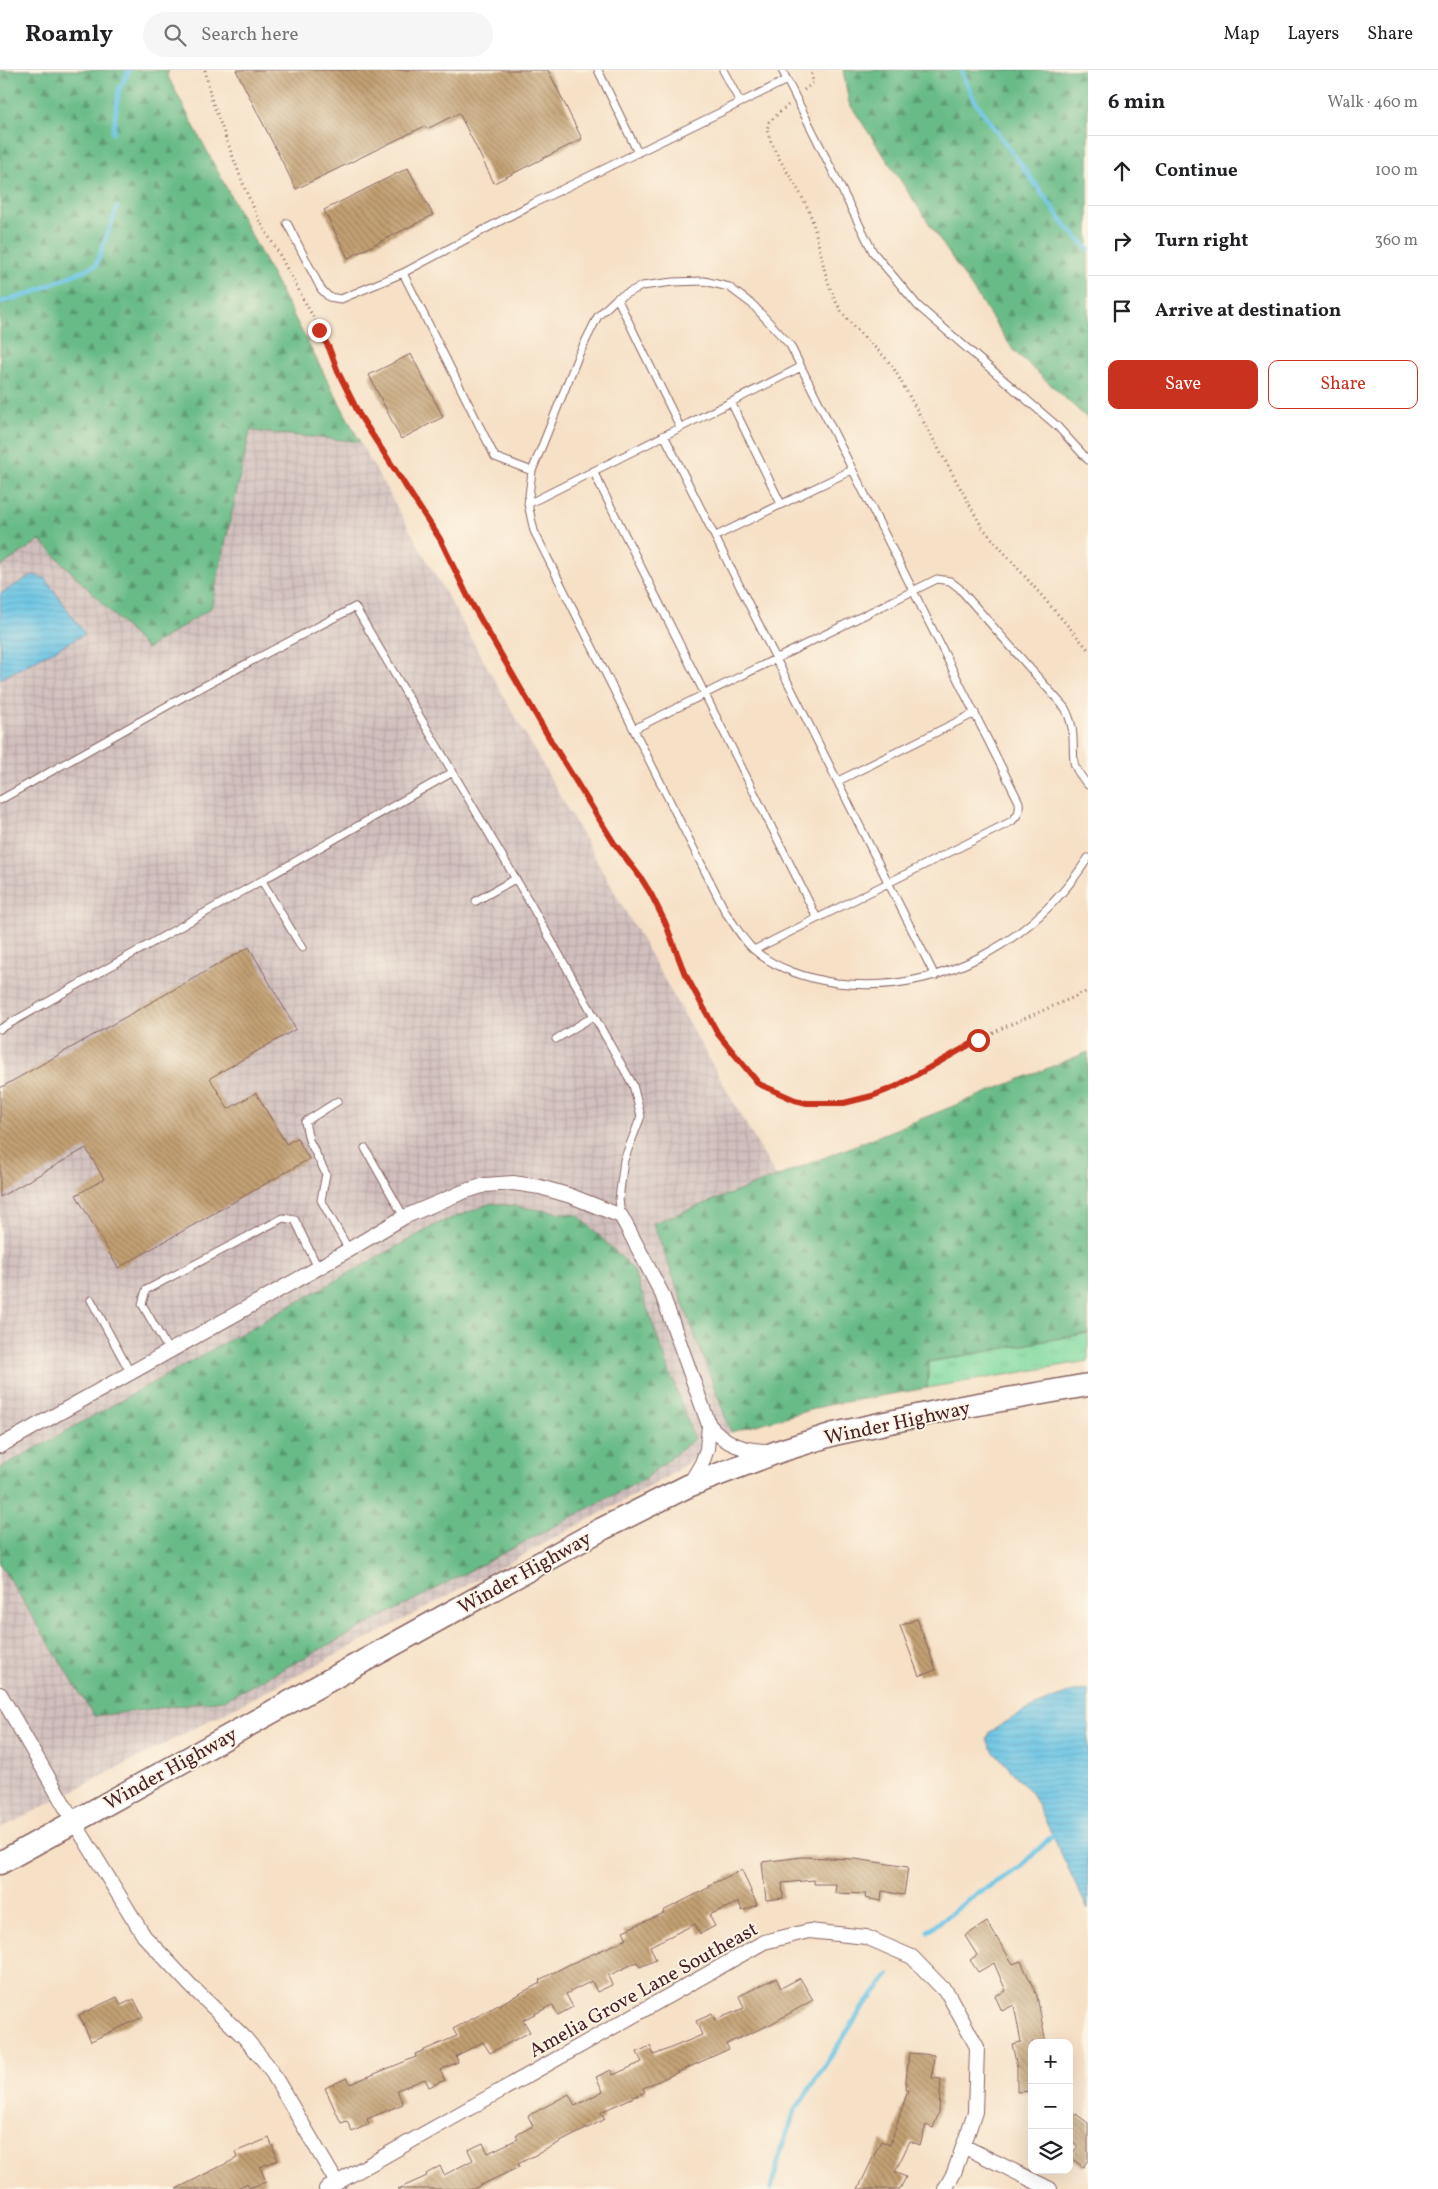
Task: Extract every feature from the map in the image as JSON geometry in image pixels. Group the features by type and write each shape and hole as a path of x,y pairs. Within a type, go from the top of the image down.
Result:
{"main road":[{"name":"Winder Highway","path":"0,1863 577,1543 688,1486 780,1451 834,1434 906,1418 1088,1385"}],"street":[{"path":"0,1446 350,1250 404,1217 463,1192 485,1185 513,1183 540,1187 571,1196 621,1216 650,1267 662,1294 709,1425 720,1437 742,1448 780,1451"},
{"path":"688,1486 700,1468 707,1449 709,1425"},
{"path":"0,1694 74,1822 144,1936 192,1987 245,2038 269,2067 331,2186"},
{"name":"Amelia Grove Lane Southeast","path":"331,2186 764,1942 809,1931 866,1937 912,1957 948,1994 977,2047 975,2112 954,2173 945,2189"},
{"path":"963,2146 1050,2189"}],"lane":[{"path":"598,70 638,153"},
{"path":"723,70 740,102"},
{"path":"782,70 872,252 918,306 1057,426 1088,460"},
{"path":"287,222 321,289 329,297 341,299 403,273 534,203 787,80"},
{"path":"403,273 495,457 532,471"},
{"path":"754,950 1012,821 1019,814 1018,802 790,345 753,305 729,287 704,281 642,286 617,298 598,316 579,354 532,471 528,504 534,531 726,913 754,950 792,973 822,981 883,985 935,976 971,962 1024,930 1057,899 1088,858"},
{"path":"617,298 680,427"},
{"path":"528,504 801,367"},
{"path":"731,402 781,504"},
{"path":"664,435 935,976"},
{"path":"716,536 852,470"},
{"path":"593,471 817,918"},
{"path":"634,729 912,590 938,579 950,581 960,588 1065,708 1071,720 1074,734 1074,763 1088,785"},
{"path":"0,800 183,697 355,607 453,772 633,1085 641,1116 624,1160 619,1199 621,1216"},
{"path":"838,782 974,713"},
{"path":"0,1029 453,772"},
{"path":"476,901 515,879"},
{"path":"262,881 302,948"},
{"path":"556,1039 594,1016"},
{"path":"338,1102 305,1122 309,1140 326,1174 321,1200 350,1250"},
{"path":"365,1148 404,1217"},
{"path":"170,1351 142,1304 146,1290 283,1218 295,1220 318,1268"},
{"path":"91,1300 130,1372"}],"path":[{"path":"205,70 212,98 245,189 261,224 325,339 338,372 356,408 440,539 469,599 600,823 648,890 665,922 684,972 718,1034 759,1084 788,1098 807,1103 844,1103 872,1096 905,1082 1000,1029 1088,991"},
{"path":"804,90 814,83 811,70"},
{"path":"789,105 770,122 768,133 808,211 830,288 836,302 849,322 886,357 893,367 982,527 1088,649"}],"shaded area":[{"path":"250,431 360,442 776,1177 653,1223 731,1432 664,1479 384,1630 0,1829 0,567 39,540 211,608"}],"green space":[{"path":"0,70 169,70 167,75 360,442 250,431 211,608 147,649 40,540 0,567"},
{"path":"843,70 1088,70 1088,419 1014,351 849,103"},
{"path":"1088,1052 1088,1333 929,1362 927,1388 828,1405 731,1432 653,1223 776,1177"},
{"path":"492,1203 578,1215 633,1269 694,1439 644,1479 224,1700 94,1716 0,1564 0,1468 439,1223"},
{"path":"1088,1333 1088,1361 927,1388 929,1362"}],"water":[{"path":"32,575 45,578 85,634 0,679 0,594"},
{"path":"1088,1689 1088,1910 1031,1793 991,1748 987,1740 990,1732 1025,1711 1062,1695"}],"building":[{"path":"236,70 548,70 582,139 494,183 459,113 427,129 425,126 296,189"},
{"path":"408,168 433,215 348,258 324,210"},
{"path":"411,354 443,417 401,439 369,375"},
{"path":"249,947 296,1029 210,1078 228,1109 256,1093 286,1144 297,1138 309,1159 118,1268 76,1195 104,1179 86,1148 0,1197 0,1088"},
{"path":"917,1619 936,1670 919,1676 900,1626"},
{"path":"802,1857 855,1859 908,1867 904,1895 882,1891 881,1901 865,1898 866,1894 835,1893 836,1884 814,1884 814,1880 782,1883 783,1898 766,1900 762,1862"},
{"path":"742,1870 757,1905 742,1911 739,1902 709,1915 715,1926 700,1934 695,1924 650,1946 656,1960 640,1967 637,1962 608,1976 612,1985 597,1992 592,1981 566,1994 573,2007 558,2015 552,2005 523,2020 530,2032 490,2053 483,2042 456,2056 458,2062 440,2070 445,2080 429,2087 425,2079 397,2090 403,2104 367,2119 369,2124 352,2132 347,2121 341,2123 325,2088 347,2078 350,2084 416,2057 415,2054 457,2036 453,2029 540,1983 539,1980 627,1939 623,1931 664,1913 663,1911 710,1887 709,1885"},
{"path":"987,1922 1013,1964 1021,1961 1037,1996 1045,2039 1028,2039 1028,2091 1017,2092 1017,2067 1012,2044 1021,2042 1014,2005 1002,2011 995,1996 1006,1991 994,1963 978,1972 970,1960 977,1955 965,1936"},
{"path":"776,1978 781,1988 800,1978 813,2000 769,2025 726,2044 729,2049 643,2088 645,2092 601,2112 605,2119 518,2164 519,2167 473,2189 398,2189 427,2176 426,2174 440,2166 444,2175 473,2160 468,2150 483,2143 488,2153 518,2139 516,2135 533,2126 528,2116 569,2094 575,2106 603,2091 596,2077 611,2070 613,2075 642,2062 637,2052 650,2046 654,2055 702,2035 696,2021 712,2014 715,2020 744,2008 739,1996"},
{"path":"117,1997 121,2005 134,1999 143,2017 91,2041 79,2015"},
{"path":"909,2053 934,2055 932,2078 941,2079 939,2112 933,2128 926,2125 920,2145 910,2141 895,2172 906,2177 900,2189 858,2189 881,2141 890,2145 908,2090 905,2090"},
{"path":"1076,2114 1088,2123 1088,2160 1083,2167 1073,2159 1073,2153 1078,2146 1073,2142 1073,2117"},
{"path":"269,2138 278,2160 260,2167 266,2182 249,2188 247,2183 237,2189 176,2189 237,2158 235,2152"}],"waterway":[{"path":"113,133 119,89 129,70"},
{"path":"961,70 974,100 1066,226 1088,249"},
{"path":"0,302 27,295 96,265 117,208"},
{"path":"928,1931 978,1893 1019,1868 1053,1835"},
{"path":"771,2189 781,2150 795,2111 863,2007 889,1975"}],"route":[{"path":"319,330 360,416 440,539 469,599 551,741 600,823 651,894 665,922 684,972 718,1034 759,1084 782,1095 807,1103 844,1103 872,1096 895,1087 978,1040"}]}
